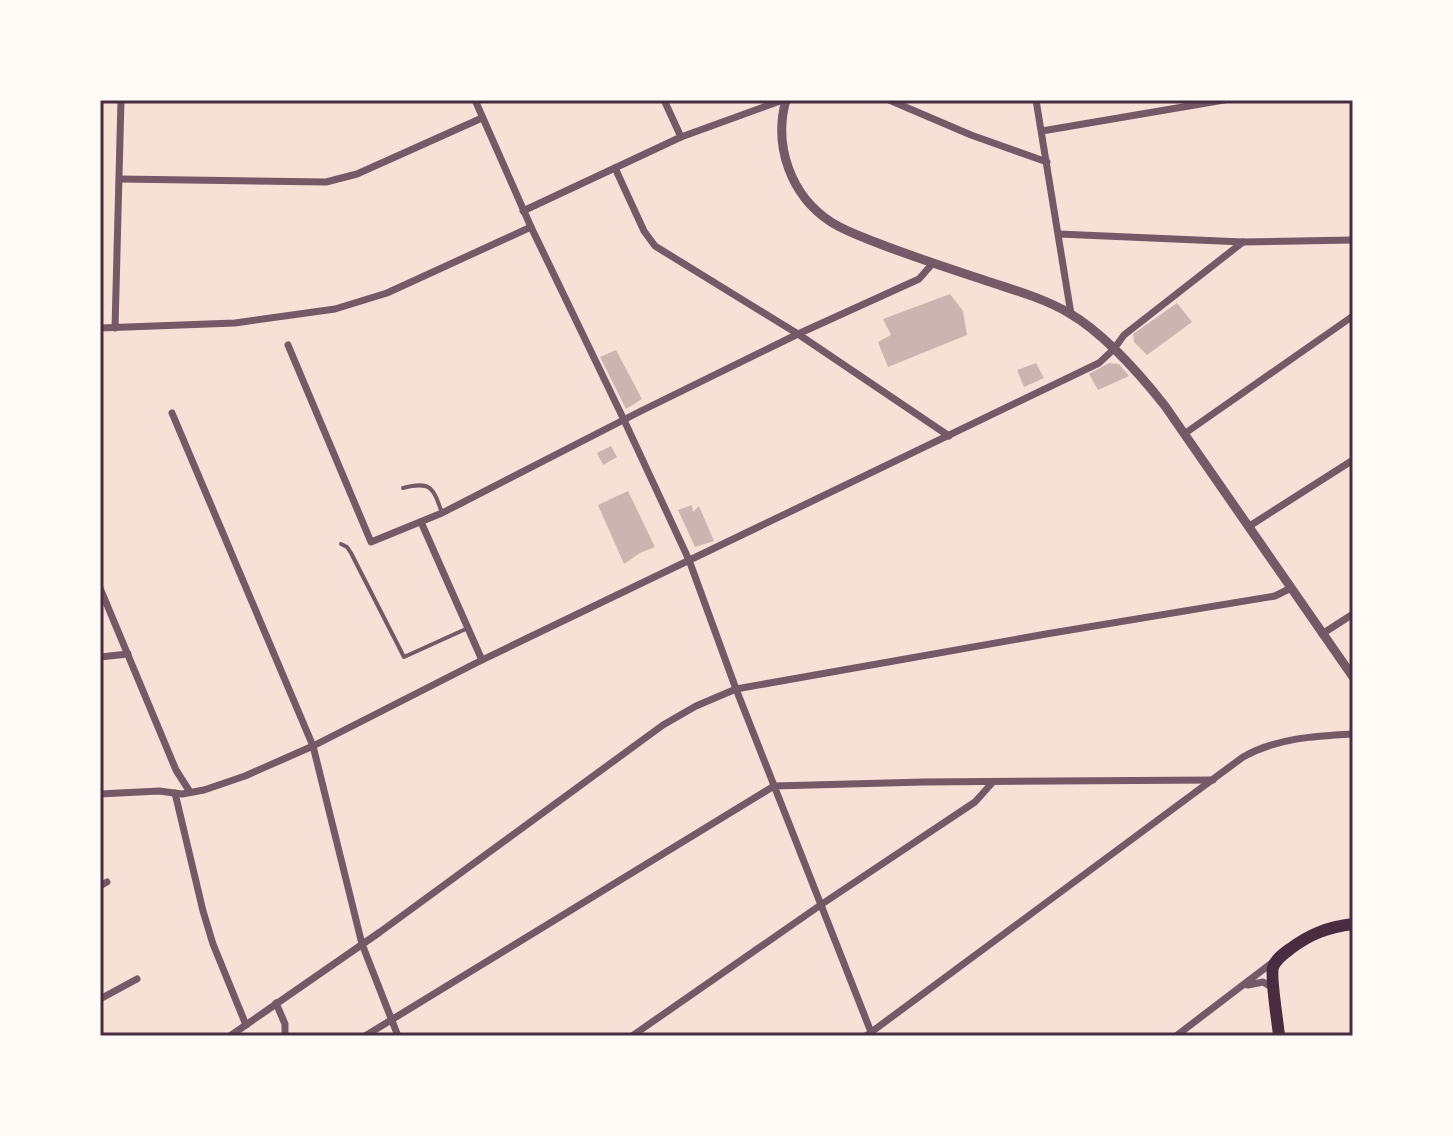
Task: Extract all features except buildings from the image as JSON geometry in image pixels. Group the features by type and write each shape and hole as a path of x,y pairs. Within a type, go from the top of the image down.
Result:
{"main road":[{"path":"1279,1036 1272,970 1278,958 1311,935 1331,927 1353,924"}],"street":[{"path":"115,328 121,100"},
{"path":"475,100 523,211 689,560 869,1034 1243,757 1262,747 1297,739 1353,734"},
{"path":"664,100 681,137"},
{"path":"523,211 681,137 785,100"},
{"path":"785,100 782,144 787,166 798,190 830,221 850,232 1045,302 1071,314 1114,349 1148,385 1184,434 1353,677"},
{"path":"889,100 971,135 1047,162"},
{"path":"1036,100 1071,314"},
{"path":"1042,131 1224,100"},
{"path":"120,179 341,180 482,118"},
{"path":"615,168 644,231 655,246 798,334 949,436"},
{"path":"100,328 235,323 335,309 387,293 531,227"},
{"path":"1059,234 1243,242 1353,240"},
{"path":"100,794 190,792 223,785 313,746 482,660 1099,363 1124,335 1243,242"},
{"path":"288,345 371,542 442,513 798,334 919,279 933,263"},
{"path":"1184,434 1353,316"},
{"path":"172,413 313,746 362,944 398,1036"},
{"path":"1248,527 1353,460"},
{"path":"421,522 482,660"},
{"path":"100,588 176,770 190,792"},
{"path":"230,1036 663,725 696,706 736,689 1275,596 1291,588"},
{"path":"1322,634 1353,614"},
{"path":"100,657 128,654"},
{"path":"365,1036 774,786 1213,780"},
{"path":"632,1036 975,802 992,783"},
{"path":"175,793 206,922 246,1025"},
{"path":"1176,1036 1278,958"},
{"path":"100,999 137,979"},
{"path":"1242,987 1263,982 1274,990"},
{"path":"276,1003 285,1024 285,1036"}],"lane":[{"path":"403,488 427,485 436,496 442,513"},
{"path":"341,544 351,553 404,657 468,628"}]}
